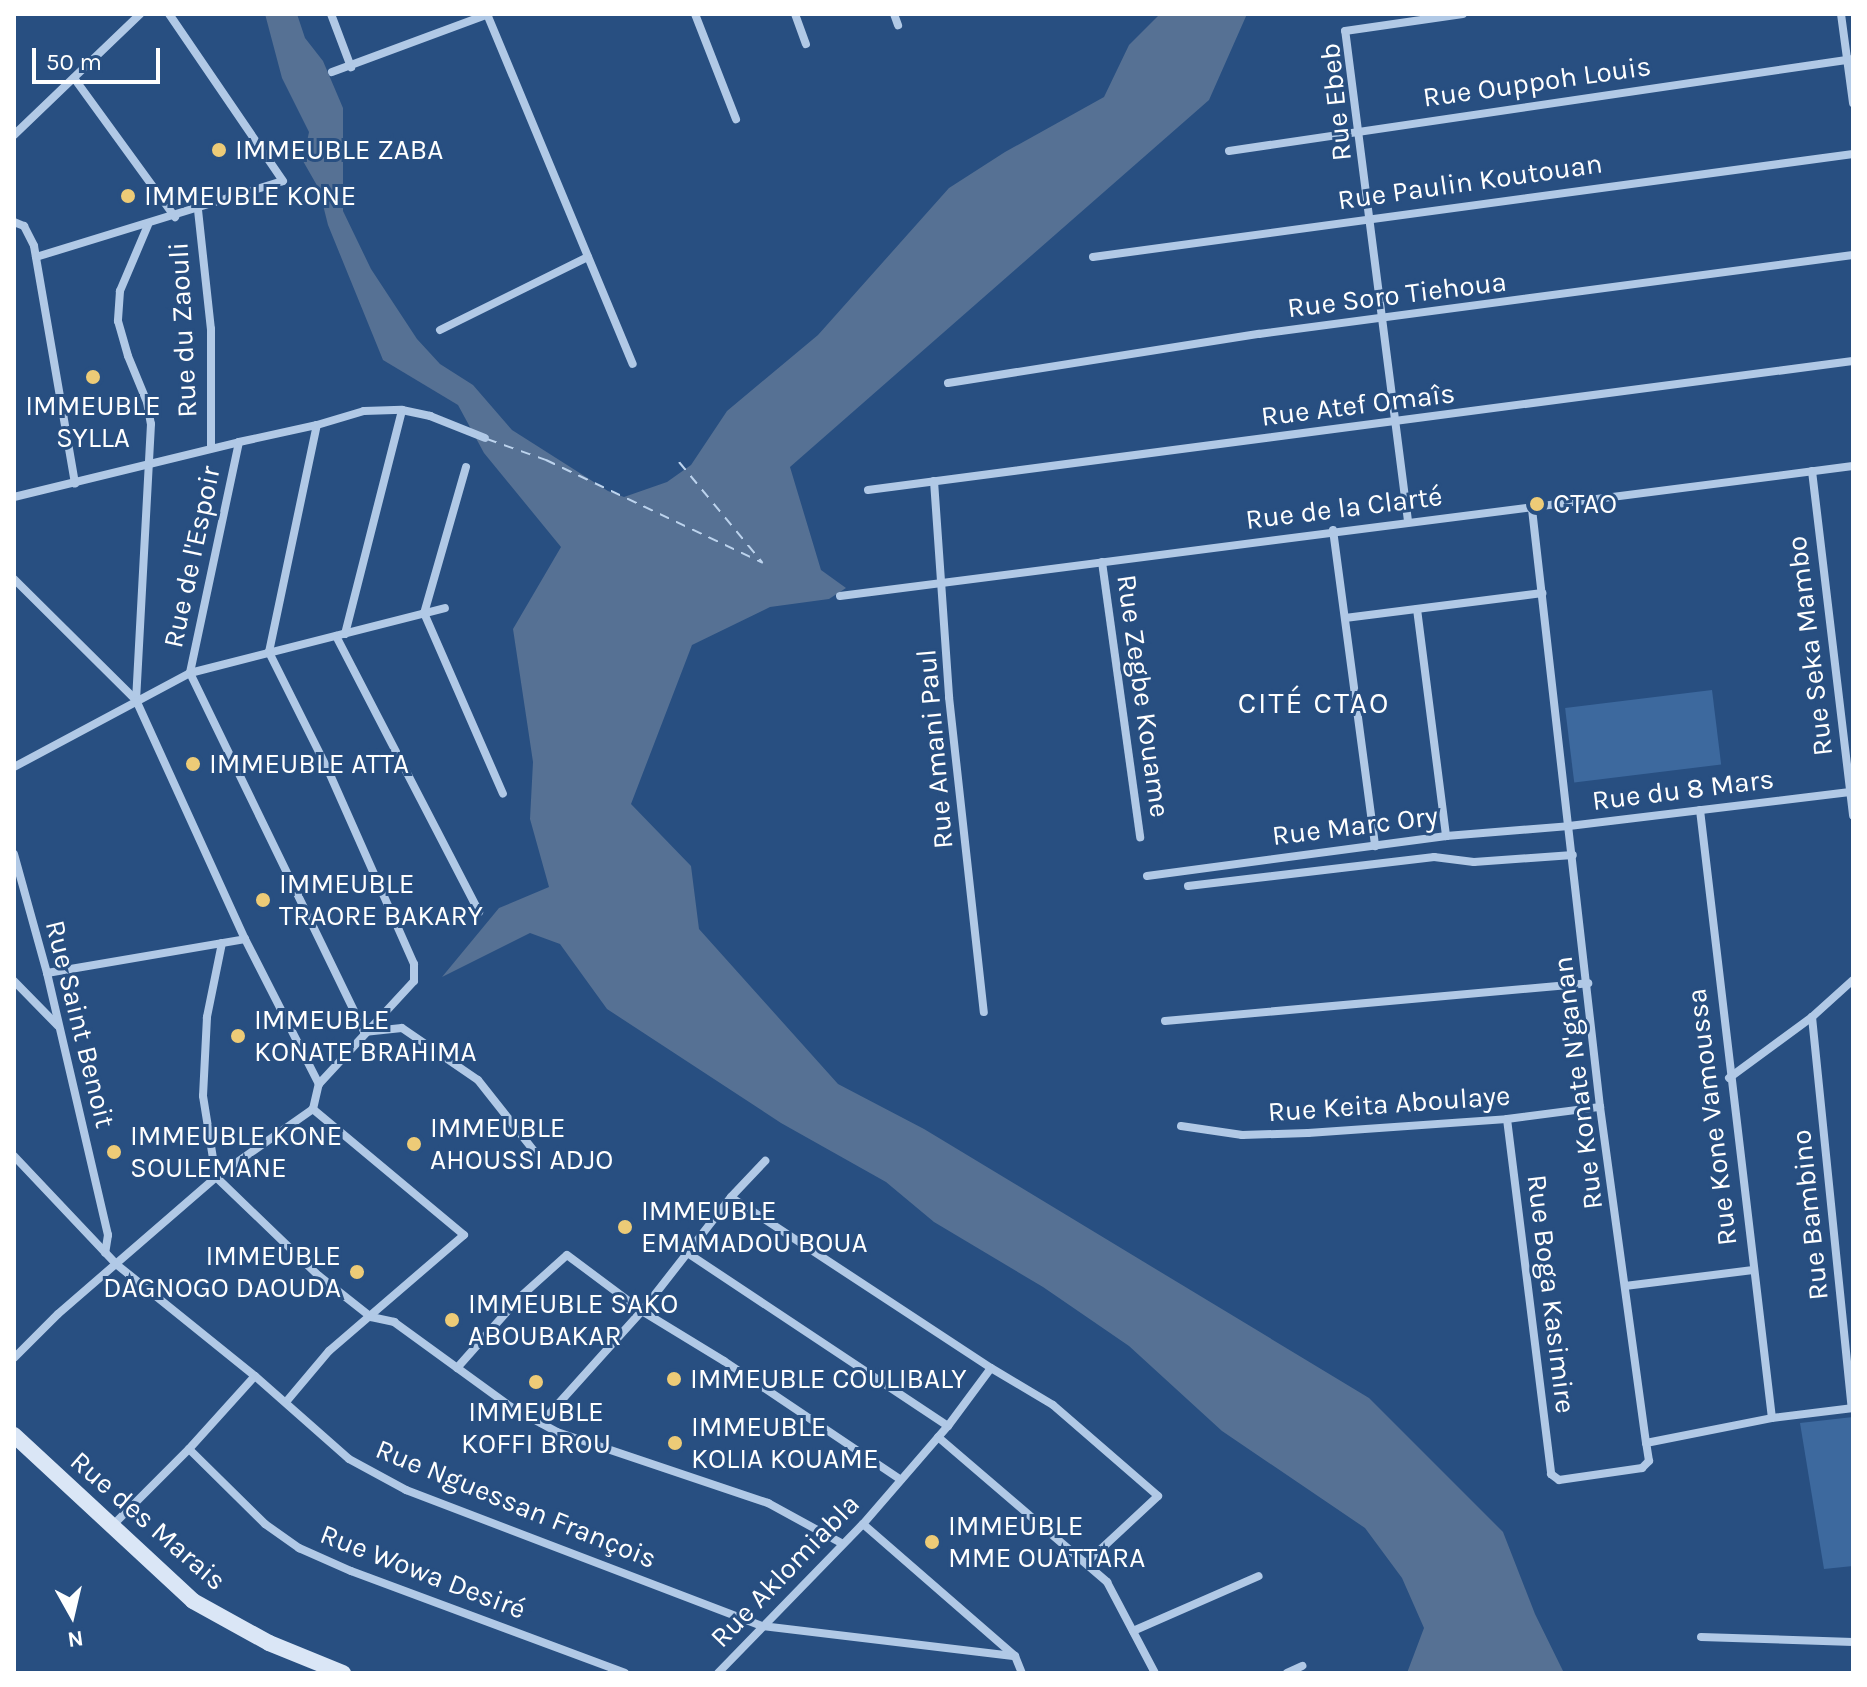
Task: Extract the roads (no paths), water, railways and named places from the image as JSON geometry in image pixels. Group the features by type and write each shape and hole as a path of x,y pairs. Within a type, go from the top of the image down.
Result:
{"street":[{"path":"14,135 140,14"},
{"path":"36,257 198,210 283,181 169,14"},
{"path":"331,14 351,67"},
{"path":"332,72 487,14 633,364"},
{"path":"695,14 736,119"},
{"path":"795,14 806,44"},
{"path":"894,14 898,25"},
{"name":"Rue Ebeb","path":"1408,521 1398,422 1346,30 1463,14"},
{"path":"1841,14 1850,60 1853,103"},
{"name":"Rue Ouppoh Louis","path":"1229,151 1850,60"},
{"path":"74,78 175,217"},
{"name":"Rue Paulin Koutouan","path":"1093,257 1853,154"},
{"name":"Rue du Zaouli","path":"198,210 211,329 211,448"},
{"path":"14,222 24,226 36,257 75,483"},
{"path":"136,700 150,465 147,402 118,321 120,291 148,225"},
{"name":"Rue Soro Tiehoua","path":"948,383 1259,334 1383,320 1853,255"},
{"path":"440,330 588,257"},
{"name":"Rue Atef Omaîs","path":"868,490 1853,361"},
{"path":"402,410 341,635 479,912"},
{"path":"239,442 364,411 402,410 430,416 485,438"},
{"path":"14,1358 216,1177 313,1109 319,1084 414,981 414,964 327,768 269,652 317,425"},
{"name":"Rue de l'Espoir","path":"14,497 239,442 190,673"},
{"name":"Rue de la Clarté","path":"840,596 1333,530 1532,509 1853,466"},
{"path":"466,467 424,613 503,794"},
{"name":"Rue Seka Mambo","path":"1812,471 1853,816"},
{"name":"Rue Amani Paul","path":"934,481 949,697 984,1012"},
{"name":"Rue Konate N'ganan","path":"1532,509 1600,1107 1646,1443"},
{"path":"1333,530 1375,846"},
{"name":"Rue Zegbe Kouame","path":"1102,562 1140,837"},
{"path":"14,579 136,700 245,939 319,1084"},
{"path":"1345,618 1542,593"},
{"path":"14,767 190,673 445,608"},
{"path":"1417,609 1446,836"},
{"path":"190,673 364,1032"},
{"name":"Rue du 8 Mars","path":"1569,826 1850,792"},
{"name":"Rue Kone Vamoussa","path":"1700,810 1729,1078 1772,1418"},
{"name":"Rue Marc Ory","path":"1147,876 1446,836 1569,826"},
{"name":"Rue Saint Benoit","path":"14,854 47,973 108,1235 105,1253"},
{"path":"1188,886 1434,857 1474,862 1573,855"},
{"path":"47,973 245,939"},
{"path":"222,943 207,1017 203,1096 216,1177 319,1276 371,1317 394,1322 511,1407 557,1432 768,1503 841,1543"},
{"path":"1729,1078 1812,1017 1853,980"},
{"path":"14,981 59,1026"},
{"path":"1165,1021 1588,983"},
{"name":"Rue Bambino","path":"1812,1017 1853,1408"},
{"path":"364,1032 402,1028 478,1080 538,1156"},
{"name":"Rue Keita Aboulaye","path":"1181,1126 1242,1135 1507,1119 1600,1107"},
{"path":"286,1402 329,1351 464,1235 313,1109"},
{"name":"Rue Boga Kasimire","path":"1507,1119 1551,1474 1559,1480 1642,1468 1649,1461 1646,1443"},
{"name":"Rue Nguessan François","path":"14,1156 116,1264 255,1376 349,1459 406,1490 762,1626 1015,1656"},
{"path":"541,1423 642,1311 731,1197 765,1161"},
{"path":"731,1197 991,1368 1053,1405 1158,1496 1086,1563"},
{"path":"689,1254 948,1426"},
{"path":"457,1368 519,1298 567,1255 642,1311 724,1361 901,1480"},
{"path":"1625,1286 1753,1270"},
{"name":"Rue Aklomiabla","path":"718,1673 841,1543 863,1524 948,1426 991,1368"},
{"path":"111,1527 189,1449 255,1376"},
{"path":"1646,1443 1772,1418 1853,1408"},
{"name":"Rue des Marais","path":"14,1435 193,1601 269,1643 343,1673"},
{"path":"938,1437 1107,1582 1155,1673"},
{"name":"Rue Wowa Desiré","path":"189,1449 265,1524 299,1548 351,1571 625,1673"},
{"path":"863,1524 1015,1656 1022,1673"},
{"path":"1133,1631 1259,1576"},
{"path":"1701,1637 1853,1642"},
{"path":"1287,1673 1302,1666"}],"place":[{"name":"IMMEUBLE ZABA","path":"219,150"},
{"name":"IMMEUBLE KONE","path":"128,196"},
{"name":"IMMEUBLE SYLLA","path":"93,377"},
{"name":"CTAO","path":"1537,504"},
{"name":"IMMEUBLE ATTA","path":"193,764"},
{"name":"IMMEUBLE TRAORE BAKARY","path":"263,900"},
{"name":"IMMEUBLE KONATE BRAHIMA","path":"238,1036"},
{"name":"IMMEUBLE AHOUSSI ADJO","path":"414,1144"},
{"name":"IMMEUBLE KONE SOULEMANE","path":"114,1152"},
{"name":"IMMEUBLE EMAMADOU BOUA","path":"625,1227"},
{"name":"IMMEUBLE DAGNOGO DAOUDA","path":"357,1272"},
{"name":"IMMEUBLE SAKO ABOUBAKAR","path":"452,1320"},
{"name":"IMMEUBLE COULIBALY","path":"674,1379"},
{"name":"IMMEUBLE KOFFI BROU","path":"536,1382"},
{"name":"IMMEUBLE KOLIA KOUAME","path":"675,1443"},
{"name":"IMMEUBLE MME OUATTARA","path":"932,1542"}],"district":[{"name":"CITÉ CTAO","path":"1314,703"}]}
